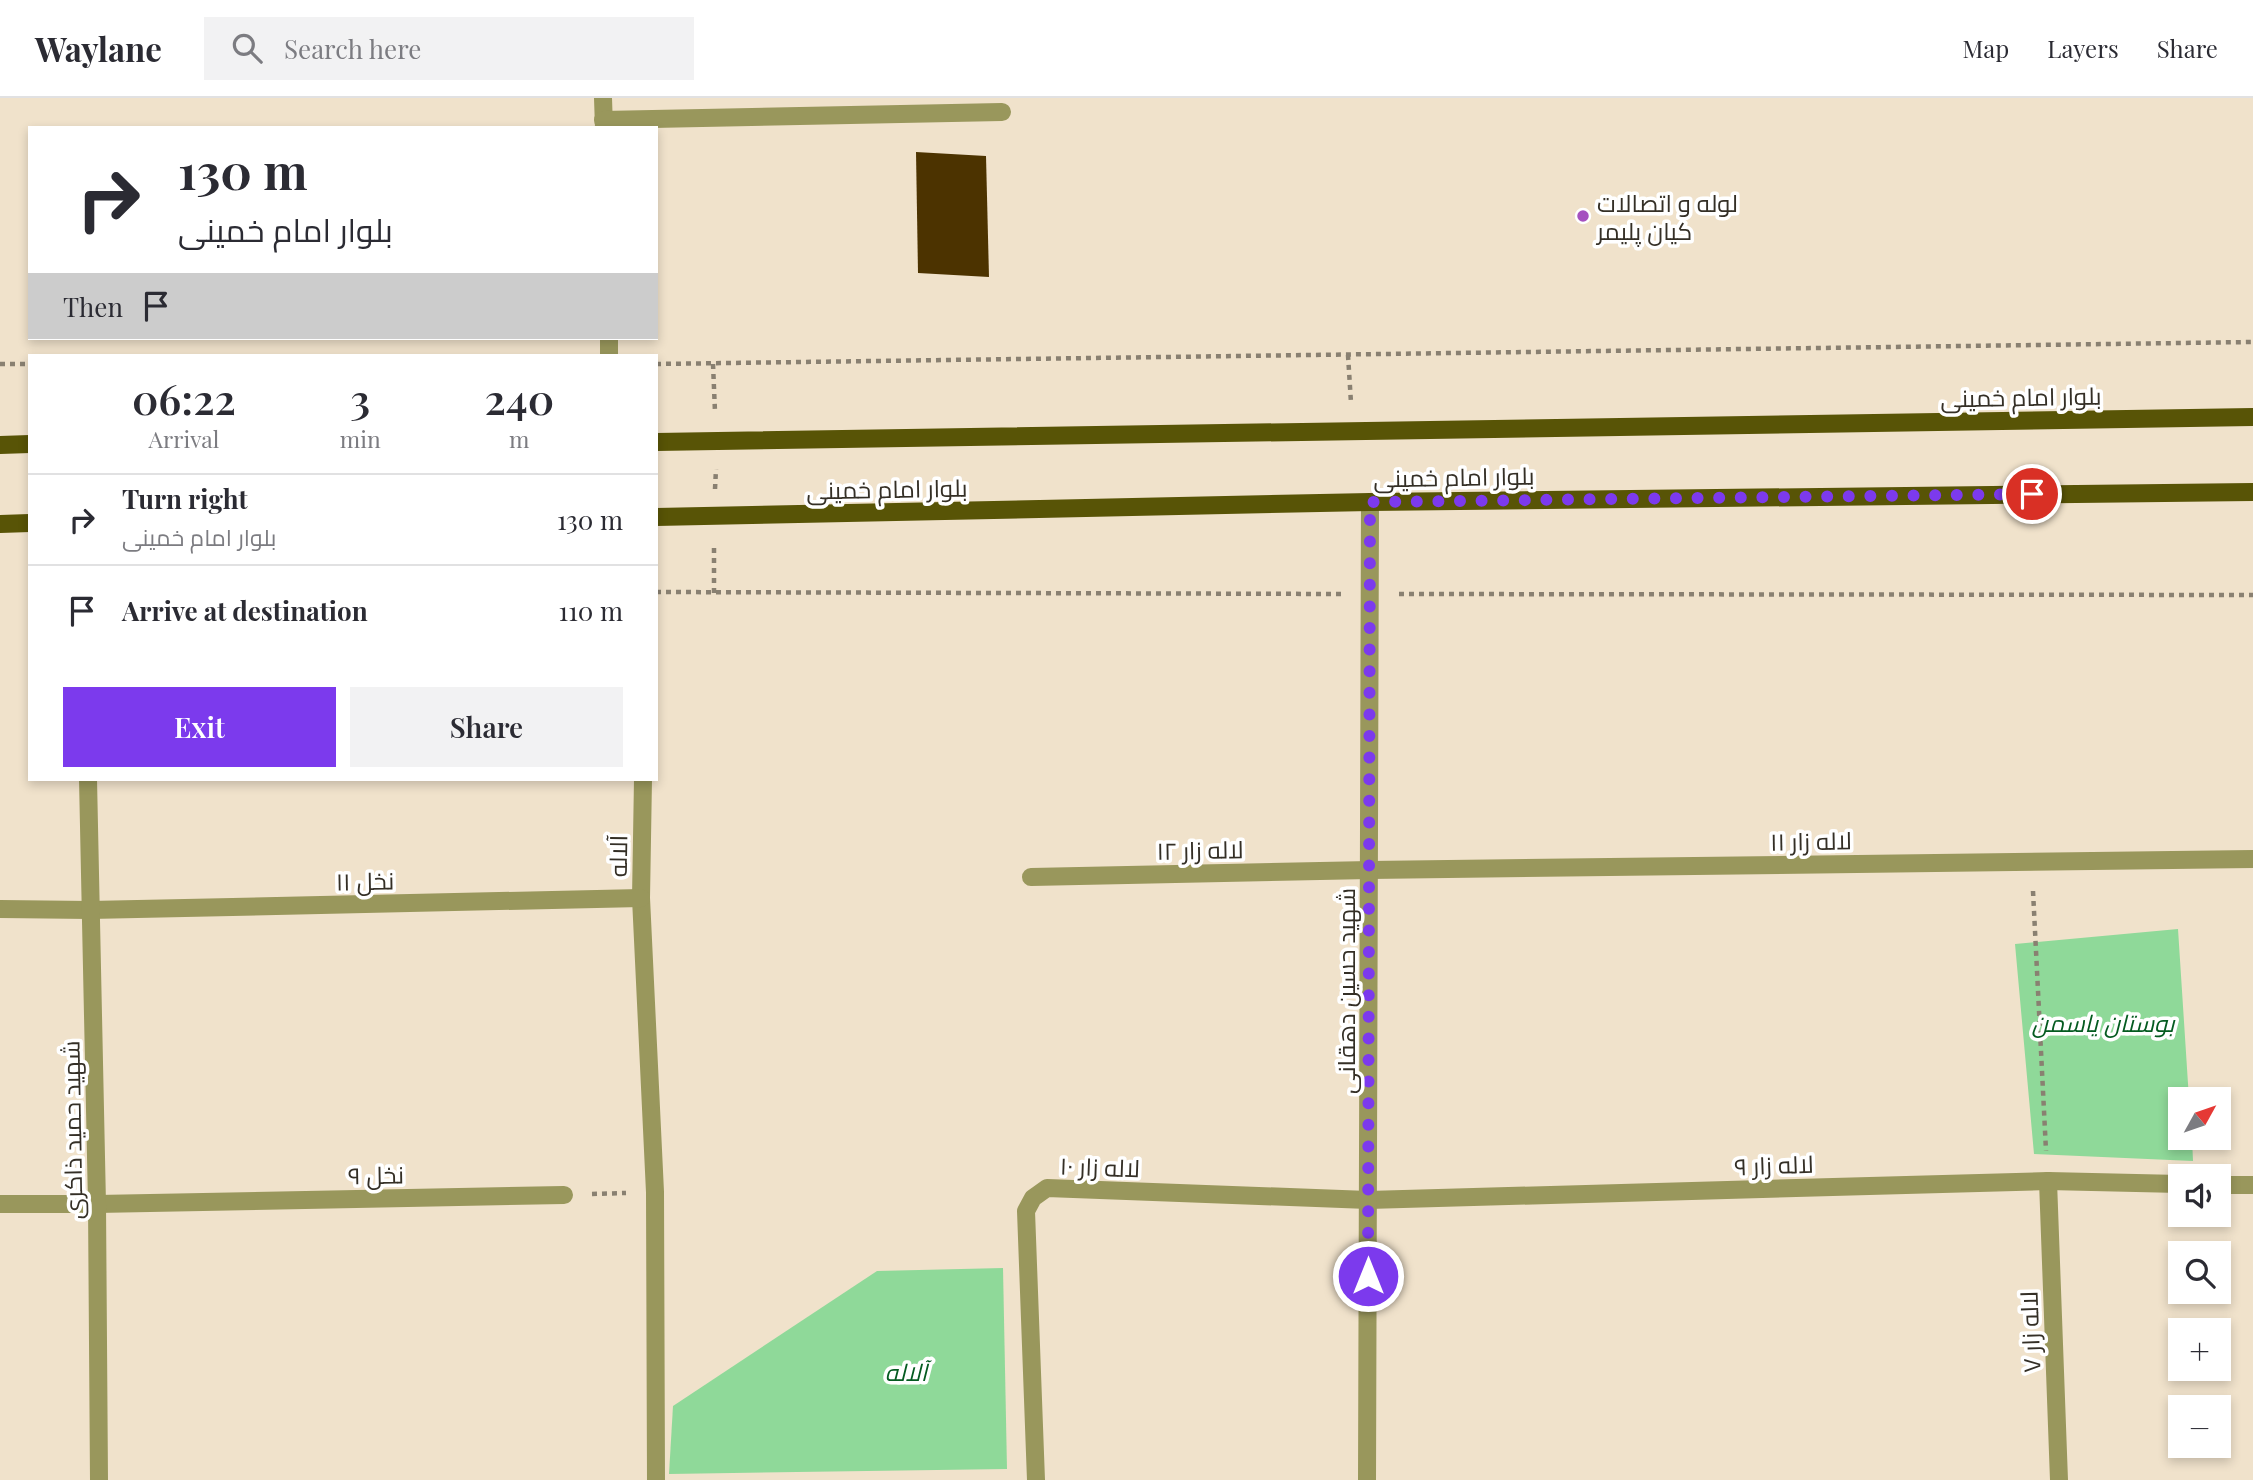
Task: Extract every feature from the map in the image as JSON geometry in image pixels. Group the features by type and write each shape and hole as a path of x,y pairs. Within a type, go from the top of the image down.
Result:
{"main road":[{"name":"بلوار امام خمینی","path":"658,442 2253,416"},
{"path":"0,444 28,444"},
{"name":"بلوار امام خمینی","path":"658,517 1370,502 2253,492"},
{"path":"0,524 28,523"}],"street":[{"path":"603,98 603,124 778,107 1002,112"},
{"name":"شهید حسین دهقانی","path":"1367,1480 1370,502"},
{"name":"شهید حمید ذاکری","path":"88,781 97,1204 99,1480"},
{"name":"آلاله","path":"643,781 641,898 655,1192 656,1480"},
{"name":"لاله زار ۱۱","path":"1370,870 2253,859"},
{"name":"لاله زار ۱۲","path":"1031,877 1370,870"},
{"name":"نخل ۱۱","path":"0,909 90,910 641,898"},
{"name":"لاله زار ۹","path":"1368,1200 2048,1181 2168,1184"},
{"name":"لاله زار ۷","path":"2048,1181 2059,1480"},
{"path":"2231,1185 2253,1185"},
{"name":"لاله زار ۱۰","path":"1036,1480 1027,1211 1033,1198 1047,1188 1368,1200"},
{"name":"نخل ۹","path":"0,1204 564,1195"}],"path":[{"path":"658,365 2253,342"},
{"path":"713,363 716,441 713,593"},
{"path":"0,364 28,364"},
{"path":"658,592 2253,596"},
{"path":"2032,862 2048,1181"},
{"path":"564,1195 655,1192"}],"green space":[{"name":"بوستان یاسمن","path":"2178,929 2188,1087 2168,1087 2168,1150 2193,1150 2193,1161 2034,1154 2015,944"},
{"name":"آلاله","path":"1003,1268 1007,1469 669,1474 673,1406 877,1271"}],"building":[{"path":"916,152 986,156 989,277 918,273"}],"place":[{"name":"لوله و اتصالات کیان پلیمر","path":"1583,216"}],"route":[{"path":"1368,1276 1370,502 2032,494"}]}
